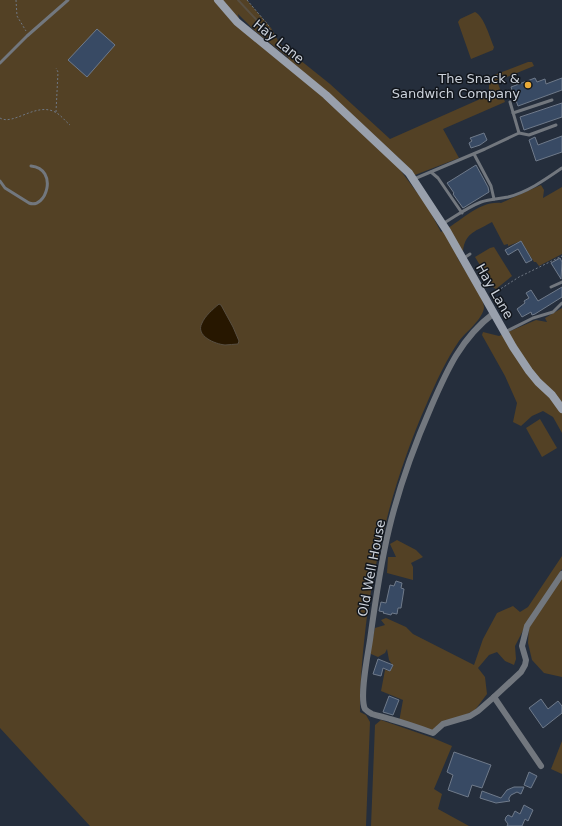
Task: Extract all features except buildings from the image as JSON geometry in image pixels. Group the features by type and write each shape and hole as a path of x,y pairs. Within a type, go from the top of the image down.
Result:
{"street":[{"name":"Hay Lane","path":"218,0 237,22 326,95 389,152 414,179 529,371 552,395 562,409"},
{"name":"Old Well House","path":"494,313 470,334 451,362 419,434 408,463 389,528 383,555 374,604 364,696 365,708 372,714 433,733 443,724 470,716 494,697"},
{"path":"541,766 494,697 521,672 525,665 526,660 522,646 527,626 562,574"}],"lane":[{"path":"0,63 29,34 68,0"},
{"path":"513,113 552,100"},
{"path":"510,102 519,133"},
{"path":"414,179 519,133 529,135 556,126"},
{"path":"474,154 491,186 494,199"},
{"path":"0,181 5,188 29,203 33,205 37,204 44,196 48,179 40,168 31,166"},
{"path":"442,224 480,203 516,194 539,183 562,168"},
{"path":"431,172 438,178 462,213"},
{"path":"462,259 470,254"},
{"path":"551,287 562,282"},
{"path":"505,332 533,318 553,312 562,303"}],"path":[{"path":"16,0 18,19 29,34"},
{"path":"247,0 270,27 270,31 262,42"},
{"path":"56,68 58,72 56,112"},
{"path":"0,118 10,120 26,113 39,110 50,110 56,112 70,125"},
{"path":"486,299 519,277 562,256"}],"shaded area":[{"path":"0,0 247,0 271,28 280,44 330,84 390,139 478,100 488,92 489,79 494,75 528,62 532,62 534,66 497,81 505,102 443,129 459,158 415,175 398,157 398,167 427,206 441,232 485,205 501,203 541,185 544,190 543,198 562,187 562,254 539,266 536,262 534,262 521,241 508,246 508,244 504,245 492,222 469,236 464,245 463,251 457,257 477,289 484,307 481,316 454,348 434,387 416,429 398,481 383,534 367,616 361,675 360,712 366,715 370,722 366,826 90,826 0,728","holes":["238,14 255,31 290,59 269,50 241,29"]},
{"path":"475,12 484,22 494,47 493,50 471,59 458,22 460,19"},
{"path":"494,247 512,276 496,289 475,257"},
{"path":"219,304 233,327 239,341 238,344 225,345 216,343 211,341 201,332 203,320"},
{"path":"562,308 562,433 553,417 543,411 532,416 521,426 513,422 517,403 505,376 482,335 483,332 499,336 536,320 547,322 545,318"},
{"path":"540,419 557,448 542,457 526,428"},
{"path":"397,540 416,550 423,557 411,563 413,567 413,580 387,573 388,557 396,557 390,544"},
{"path":"562,556 562,569 530,617 515,646 516,659 514,665 505,661 497,652 489,655 478,668 485,677 487,694 475,710 431,732 399,722 403,700 381,691 385,670 390,671 393,666 389,660 387,649 385,653 378,657 371,654 371,646 375,628 385,625 381,620 386,618 406,627 413,634 474,665 483,639 497,613 513,606 520,612 528,607"},
{"path":"562,578 562,677 544,673 532,660 528,643 529,624"},
{"path":"381,720 452,746 434,789 442,794 438,809 469,826 371,826 375,725"},
{"path":"562,741 562,774 551,769"}],"waterway":[{"path":"238,0 264,28"}],"place":[{"name":"The Snack & Sandwich Company","path":"528,85"}]}
